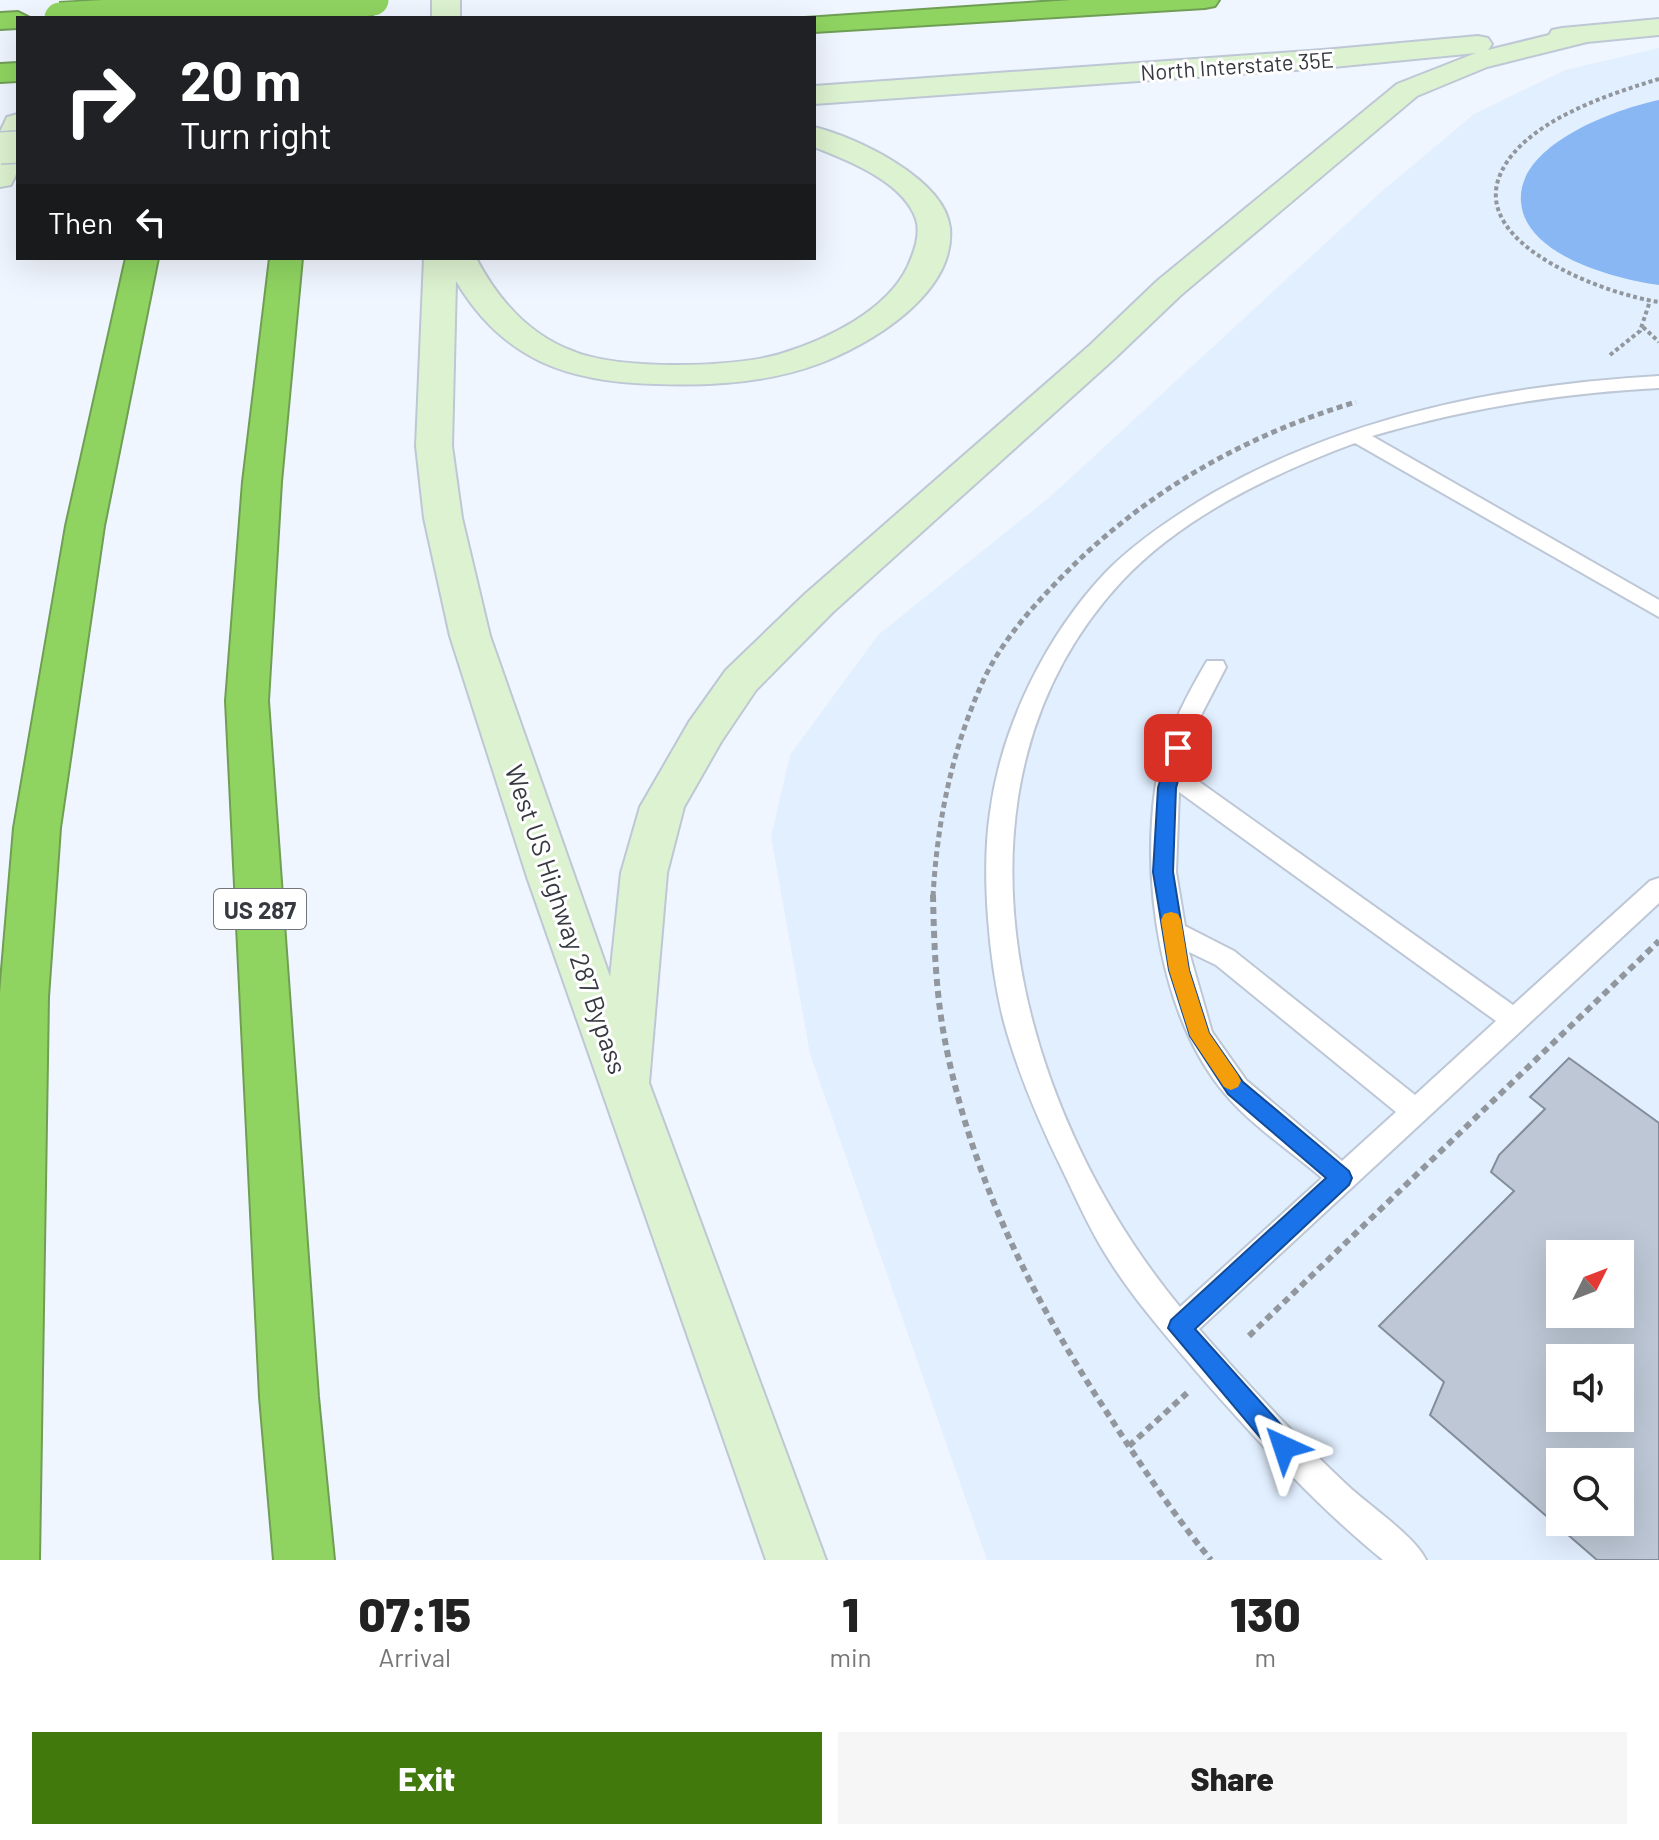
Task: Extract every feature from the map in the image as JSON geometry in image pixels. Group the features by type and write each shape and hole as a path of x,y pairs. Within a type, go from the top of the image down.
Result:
{"highway":[{"path":"95,16 373,0"},
{"path":"816,24 1205,0"},
{"path":"9,1560 24,997 37,828 85,526 142,260"},
{"name":"US 287","path":"286,260 262,482 247,701 289,1397 304,1560"}],"main road":[{"name":"North Interstate 35E","path":"816,95 1323,59 1659,27"},
{"path":"624,1085 644,873 662,807 704,733 741,680 819,603 1102,352 1169,288 1407,90 1477,61 1590,33"},
{"path":"0,178 16,129"},
{"path":"461,260 477,293 496,316 562,360 610,371 661,374 752,369 786,363 817,352 896,306 919,280 932,247 930,213 908,188 891,174 849,150 816,137"},
{"name":"West US Highway 287 Bypass","path":"440,260 434,446 443,518 470,636 550,877 796,1560"}],"lane":[{"path":"1409,1560 1370,1530 1284,1447 1179,1328 1116,1246 1058,1135 1018,1021 1001,912 1002,810 1021,730 1056,654 1108,583 1166,532 1229,491 1304,453 1356,435 1473,402 1592,384 1659,382"},
{"path":"1356,435 1659,610"},
{"path":"1215,667 1185,723 1167,788 1163,872 1179,970 1200,1036 1236,1088 1342,1178"},
{"path":"1171,774 1514,1020"},
{"path":"1179,1328 1659,888"},
{"path":"1173,932 1225,958 1415,1111"}],"path":[{"path":"1659,79 1593,99 1537,130 1516,149 1500,173 1496,194 1499,214 1515,236 1536,255 1571,275 1636,300 1659,302"},
{"path":"1609,356 1632,341 1643,327 1650,301"},
{"path":"1643,327 1659,342"},
{"path":"1249,1336 1659,941"},
{"path":"1129,1446 1191,1390"}],"shaded area":[{"path":"1659,48 1659,1560 987,1560 810,1054 771,837 790,755 878,635 1052,495 1381,192 1474,114 1565,70"}],"water":[{"path":"1659,100 1659,285 1597,270 1555,250 1538,237 1526,221 1521,202 1524,182 1534,163 1551,147 1595,121"}],"building":[{"path":"1569,1058 1659,1123 1659,1560 1597,1560 1569,1536 1634,1536 1634,1448 1546,1448 1546,1516 1430,1415 1444,1382 1379,1326 1514,1191 1491,1172 1499,1155 1545,1109 1530,1097"}],"slow traffic":[{"path":"1171,920 1179,970 1200,1036 1231,1081"}],"route":[{"path":"1178,748 1167,788 1163,872 1179,970 1200,1036 1236,1088 1342,1178 1179,1328 1284,1447"}]}
